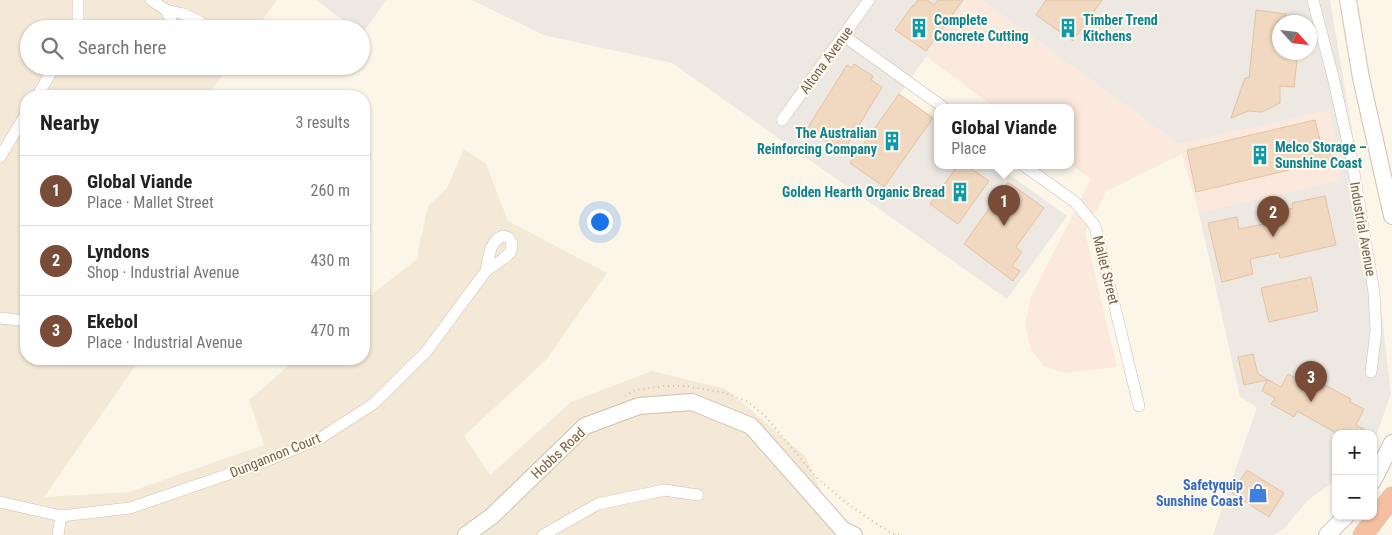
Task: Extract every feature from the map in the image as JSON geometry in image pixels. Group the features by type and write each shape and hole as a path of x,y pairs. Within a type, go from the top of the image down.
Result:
{"highway":[{"path":"1363,535 1392,497"}],"street":[{"path":"78,0 78,20"},
{"path":"151,0 166,10 184,14 196,20"},
{"name":"Altona Avenue","path":"782,120 869,0"},
{"name":"Industrial Avenue","path":"1313,0 1352,161 1374,292 1376,332 1371,372"},
{"path":"1348,0 1361,78 1392,216"},
{"path":"166,10 171,20"},
{"path":"844,36 939,104"},
{"path":"41,90 50,75"},
{"path":"2,150 20,123"},
{"name":"Mallet Street","path":"1029,169 1075,202 1095,226 1139,406"},
{"name":"Dungannon Court","path":"0,502 61,516 130,508 264,462 319,439 373,404 426,352 486,272"},
{"path":"0,318 20,320"},
{"name":"Hobbs Road","path":"476,532 585,426 639,406 692,402 751,426 843,530 854,535"},
{"path":"1377,475 1392,443"},
{"path":"543,535 598,504 664,490 698,495"},
{"path":"58,535 61,516"},
{"path":"1327,535 1342,520"}],"path":[{"path":"620,399 635,390 664,386 686,386 726,393 748,402 765,416 818,479 844,501 875,523 893,534 901,535"}],"shaded area":[{"path":"0,0 277,0 263,20 20,20 20,75 222,75 211,90 20,90 20,365 136,365 44,497 129,492 264,445 249,400 289,365 370,365 370,295 416,260 428,206 447,188 464,149 486,164 508,221 607,273 546,360 464,436 490,475 571,402 652,371 726,389 805,456 842,535 0,535"},
{"path":"316,0 386,0 370,23 370,20 343,20"},
{"path":"472,0 966,0 899,95 934,120 934,169 1002,169 1067,216 1007,299 672,63 543,35"},
{"name":"Melco Storage – Sunshine Coast","path":"966,0 982,0 1179,144 1330,109 1342,180 1199,213 1182,154 1107,191 1085,232 1117,367 1064,373 1044,366 1031,350 1025,325 1031,297 1091,179 1074,167 1074,104 990,104 924,55"},
{"path":"982,0 1330,0 1378,284 1391,394 1377,433 1377,430 1332,430 1332,483 1307,501 1284,529 1273,535 1213,535 1257,407 1240,397 1199,213 1341,180 1330,110 1179,144"}],"building":[{"name":"Complete Concrete Cutting","path":"918,0 927,0 934,5 938,0 963,0 926,51 895,30"},
{"name":"Timber Trend Kitchens","path":"1046,0 1102,0 1073,41 1036,15"},
{"path":"1256,10 1286,14 1272,15 1272,60 1297,60 1294,87 1280,86 1280,103 1262,112 1248,111 1231,118 1245,78 1249,78"},
{"path":"854,64 873,76 871,80 882,87 843,152 807,129 847,65 852,68"},
{"name":"The Australian Reinforcing Company","path":"899,94 933,118 884,187 850,163"},
{"name":"Melco Storage – Sunshine Coast","path":"1315,120 1321,144 1328,142 1332,160 1196,192 1187,150"},
{"name":"Golden Hearth Organic Bread","path":"955,169 972,169 989,181 958,224 930,204"},
{"path":"1008,182 1044,208 1016,247 1022,252 1012,266 1020,271 1013,281 964,244"},
{"path":"1325,196 1336,245 1280,258 1279,253 1250,259 1253,274 1222,282 1208,223 1237,217 1239,229 1274,222 1273,219 1279,218 1278,212 1293,208 1292,203"},
{"path":"1311,277 1318,311 1269,322 1261,288"},
{"path":"1253,354 1258,374 1281,387 1288,374 1316,389 1319,382 1351,399 1350,402 1364,409 1356,425 1365,430 1332,431 1297,411 1294,417 1271,404 1275,398 1262,391 1267,380 1244,385 1238,357"},
{"name":"Safetyquip Sunshine Coast","path":"1247,470 1284,493 1269,517 1232,493"}],"place":[{"name":"Complete Concrete Cutting","path":"919,28"},
{"name":"Timber Trend Kitchens","path":"1068,28"},
{"name":"The Australian Reinforcing Company","path":"892,141"},
{"name":"Melco Storage – Sunshine Coast","path":"1260,155"},
{"name":"Golden Hearth Organic Bread","path":"960,192"},
{"name":"Global Viande","path":"1004,226"},
{"name":"Lyndons","path":"1273,237"},
{"name":"Ekebol","path":"1311,402"},
{"name":"Safetyquip Sunshine Coast","path":"1258,493"}]}
